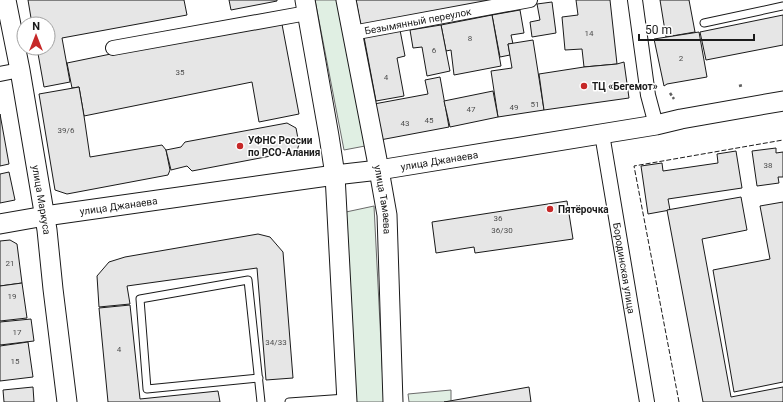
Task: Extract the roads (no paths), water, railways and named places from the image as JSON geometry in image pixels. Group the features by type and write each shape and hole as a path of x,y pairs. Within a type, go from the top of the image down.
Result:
{"street":[{"name":"улица Маркуса","path":"6,0 20,70 45,216 67,402"},
{"name":"улица Тамаева","path":"346,0 387,215 393,402"},
{"name":"Безымянный переулок","path":"352,32 530,0"},
{"path":"635,0 648,95 656,125"},
{"path":"113,48 306,6 335,175 347,400"},
{"path":"0,74 20,70"},
{"name":"улица Джанаева","path":"0,224 45,216 379,170 656,125 783,100"},
{"name":"Бородинская улица","path":"602,134 647,402"}],"lane":[{"path":"704,23 783,6"},
{"path":"259,378 147,389 140,299 248,280 259,378 261,402"},
{"path":"289,402 347,400"}],"place":[{"name":"ТЦ «Бегемот»","path":"584,86"},
{"name":"УФНС России по РСО-Алания","path":"240,146"},
{"name":"Пятёрочка","path":"550,209"}]}
